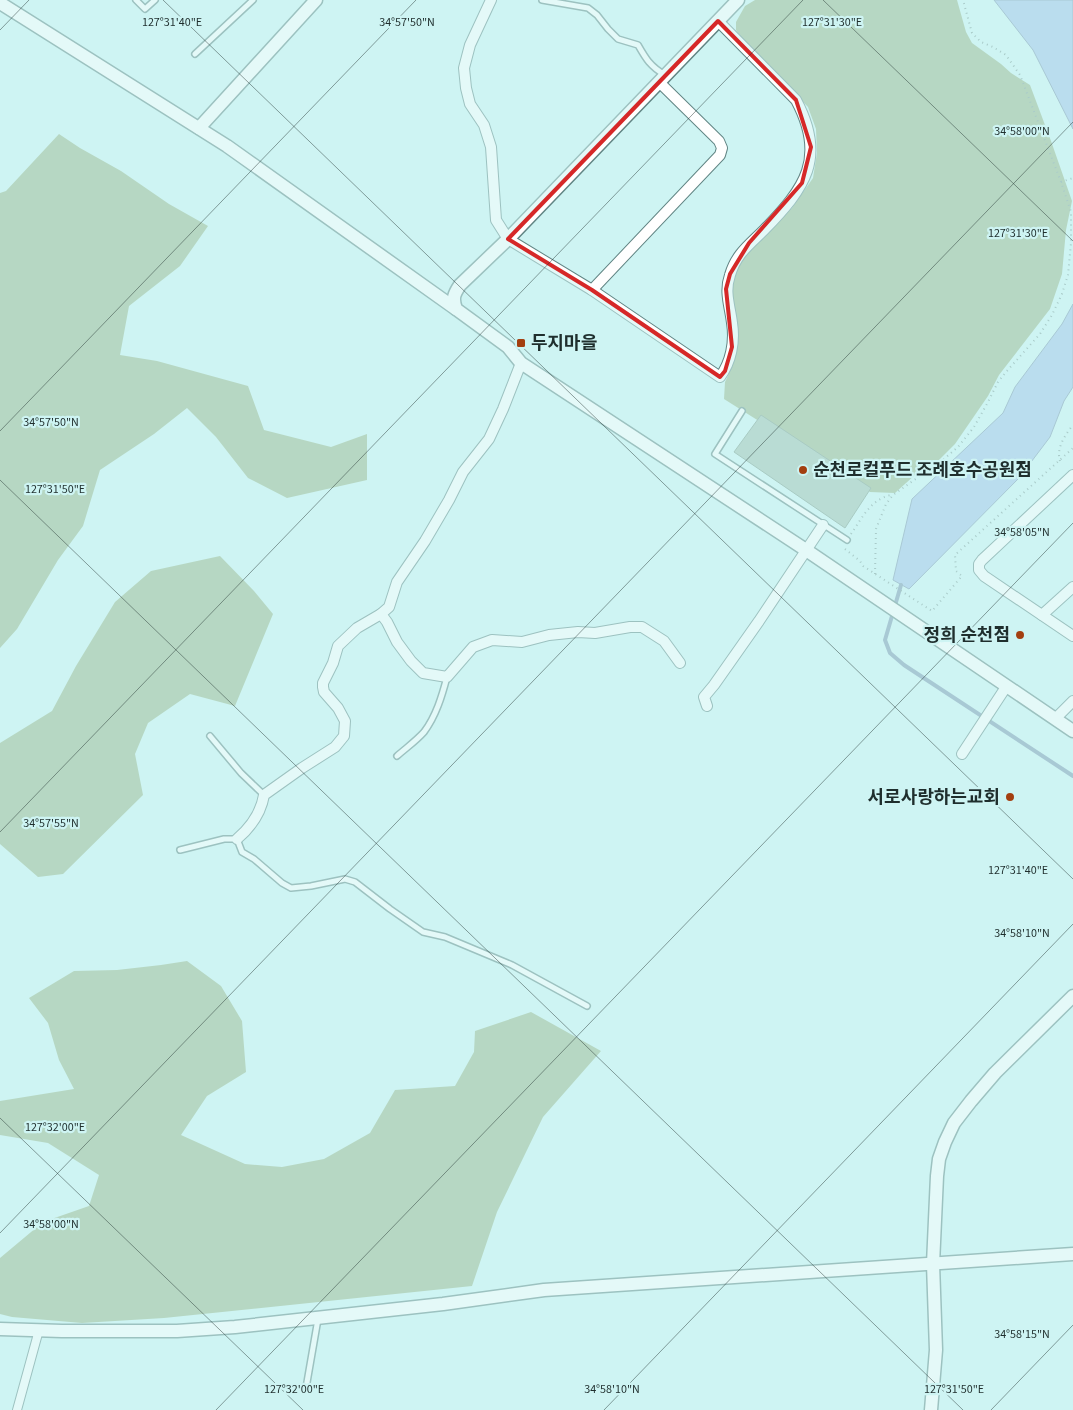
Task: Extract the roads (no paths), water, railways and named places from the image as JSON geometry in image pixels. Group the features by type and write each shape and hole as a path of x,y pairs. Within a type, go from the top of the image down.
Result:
{"street":[{"path":"199,128 316,0"},
{"path":"491,0 470,45 464,68 470,104 484,125 491,147 492,187 496,220 508,239 592,290 720,378 730,361 732,346 732,324 726,289 730,274 736,259 788,203 802,184 809,163 811,147 809,130 796,100 718,21"},
{"path":"456,309 453,302 454,293 460,285 508,239 738,0"},
{"path":"0,3 227,146 508,347 521,363 806,550 1073,731"},
{"path":"592,290 720,154 722,148 719,141 662,78"},
{"path":"237,839 254,821 262,806 264,796 335,747 344,736 345,721 338,708 324,692 323,687 338,646 357,628 389,607 397,582 450,500 464,472 489,439 521,363"},
{"path":"1073,475 979,564 979,570 984,576 1073,636"},
{"path":"707,706 704,697 759,621 823,525"},
{"path":"1042,615 1073,587"},
{"path":"381,614 410,661 423,672 447,677 473,647 492,640 522,642 549,636 578,632 595,633 630,627 642,627 664,641 680,663"},
{"path":"962,754 1006,687"},
{"path":"1055,719 1073,701"},
{"path":"931,1410 936,1350 933,1264 939,1159 954,1123 970,1100 1073,996"},
{"path":"0,1329 62,1332 177,1331 235,1327 443,1304 544,1290 1073,1254"},
{"path":"18,1410 39,1330"}],"lane":[{"path":"136,0 145,9 155,0"},
{"path":"195,54 253,0"},
{"path":"542,0 588,8 597,15 618,39 638,45 646,60 662,78"},
{"path":"742,410 715,454 846,540"},
{"path":"397,756 424,731 439,705 447,677"},
{"path":"210,736 241,773 264,796"},
{"path":"180,850 224,839 237,839 242,852 254,859 282,884 290,888 345,879 354,882 423,932 446,937 512,965 587,1006"},
{"path":"306,1388 318,1318"}],"water":[{"path":"994,0 1073,0 1073,129 1033,50"},
{"path":"1073,304 1073,387 1064,401 1050,437 1019,478 909,589 893,580 912,499 1003,413 1015,387 1062,324"}],"waterway":[{"path":"901,585 885,640 890,653 904,665 1073,776"}],"place":[{"name":"두지마을","path":"521,343"},
{"name":"순천로컬푸드 조례호수공원점","path":"803,470"},
{"name":"정희 순천점","path":"1020,635"},
{"name":"서로사랑하는교회","path":"1010,797"}]}
